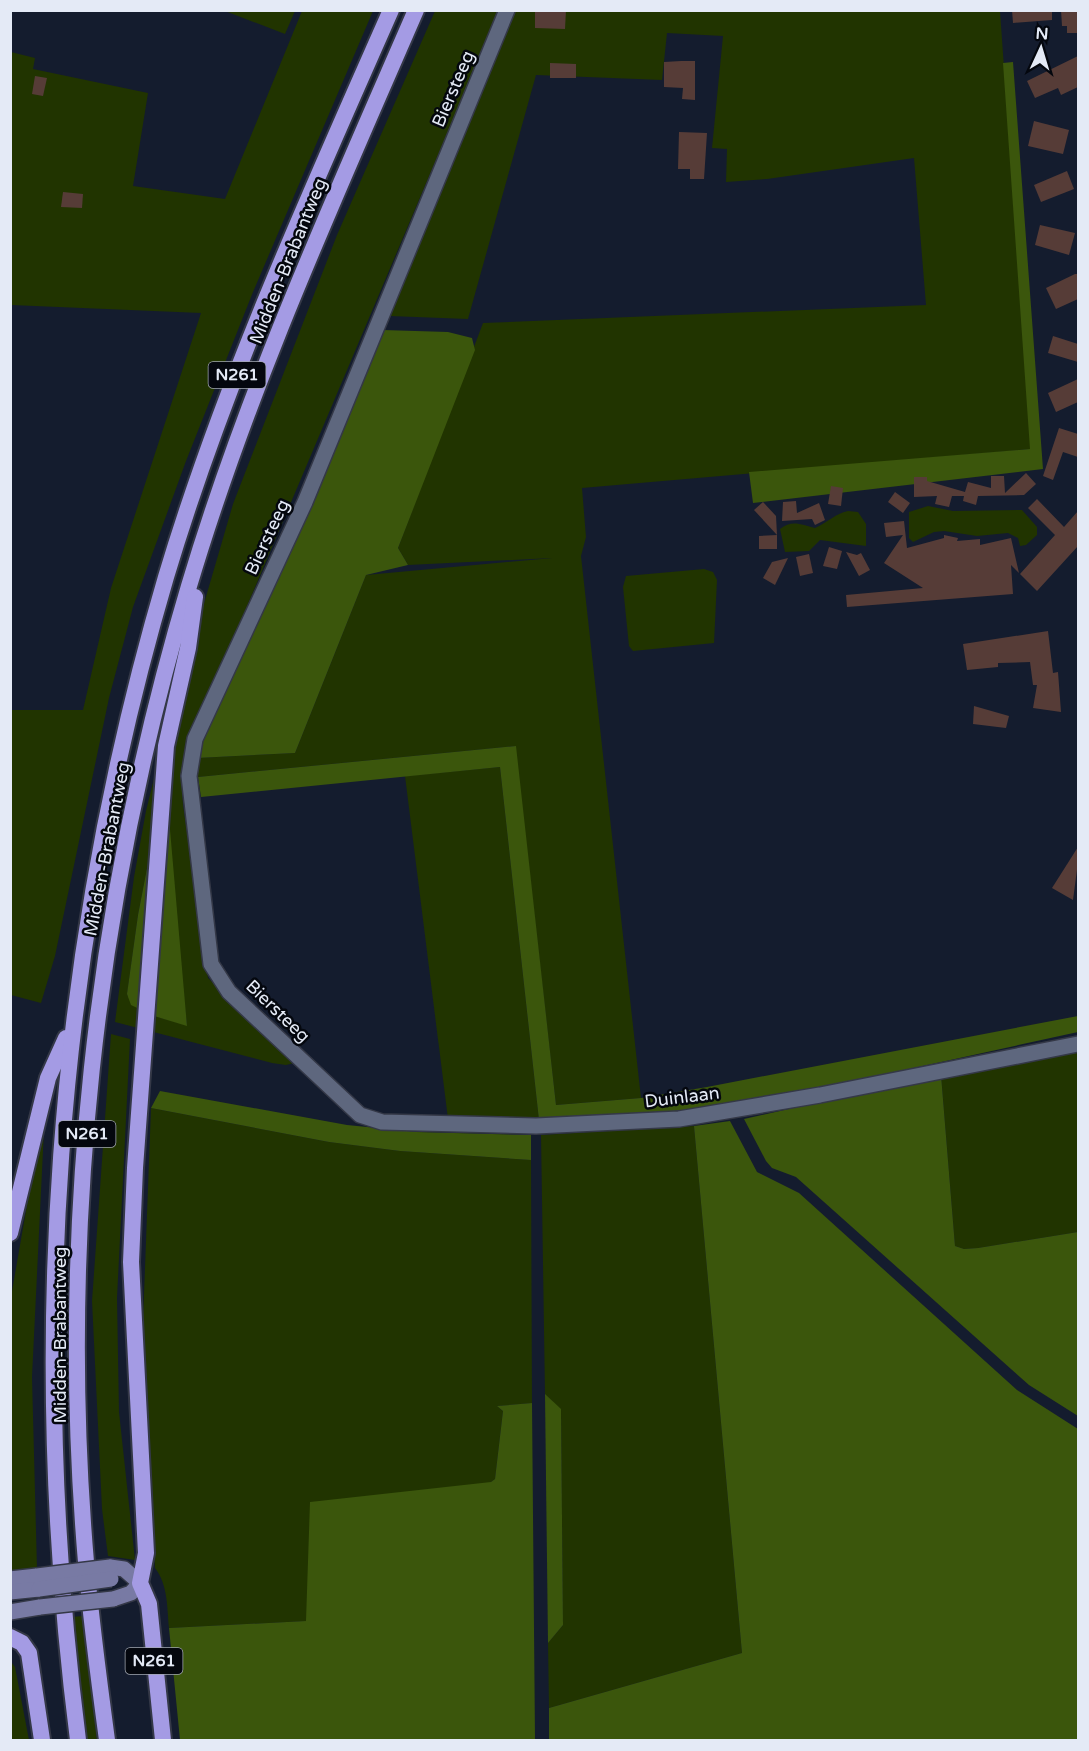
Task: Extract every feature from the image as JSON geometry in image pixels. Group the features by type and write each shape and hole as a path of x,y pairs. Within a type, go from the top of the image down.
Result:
{"highway":[{"name":"Midden-Brabantweg","path":"78,1740 62,1595 52,1388 60,1146 73,1023 103,837 130,713 166,579 242,361 390,10"},
{"name":"Midden-Brabantweg","path":"107,1740 86,1560 78,1407 80,1249 85,1149 97,1020 124,853 154,716 204,539 229,461 277,339 416,10"},
{"name":"N261","path":"163,1740 149,1604 140,1583 146,1552 131,1262 136,1158 166,746 188,648 204,539"},
{"name":"N261","path":"10,1233 48,1078 73,1023"},
{"path":"10,1637 22,1643 29,1653 42,1740"}],"main road":[{"path":"10,1592 38,1582 110,1573 123,1569 140,1583 131,1593 113,1599 10,1612"},
{"path":"10,1579 38,1582"}],"street":[{"name":"Biersteeg","path":"305,1064 230,992 212,964 190,794 190,758 195,739 305,502 507,10"},
{"name":"Duinlaan","path":"305,1064 360,1116 370,1119 536,1126 590,1125 680,1119 733,1111 1078,1044"}],"green space":[{"path":"225,11 295,11 285,34"},
{"path":"302,11 373,11 253,292 186,461 133,607 109,698 55,956 41,1003 11,995 11,710 83,710 111,588 201,313 11,305 11,52 35,58 33,69 148,93 133,186 225,199"},
{"path":"435,11 499,11 184,755 181,774 183,805 208,978 294,1063 286,1065 115,1022 134,877 146,811 159,758 233,504 337,235","holes":["160,801 187,1025 154,1016 127,995 138,915"]},
{"path":"514,11 1000,11 1031,449 582,488 586,537 581,556 641,1098 556,1105 515,746 198,777 197,758 295,753 366,575 552,558 408,565 398,548 483,323 926,305 914,158 767,179 726,182 727,149 712,148 723,36 667,33 662,80 536,75 468,319 390,316 483,80"},
{"path":"1013,62 1043,469 753,503 749,472 1030,449 1003,63"},
{"path":"383,330 448,332 472,338 475,350 398,548 408,565 366,575 295,753 197,758 199,747"},
{"path":"928,506 953,511 1022,510 1037,527 1037,535 1026,545 1020,546 1018,538 1008,533 977,536 944,531 934,532 913,542 909,538 909,512"},
{"path":"848,511 858,512 866,524 866,546 820,540 809,551 785,552 780,529 784,526 797,524 815,528"},
{"path":"704,569 713,572 717,580 714,643 633,651 629,646 623,587 626,576"},
{"path":"516,746 556,1105 641,1098 707,1087 1078,1016 1078,1032 822,1088 677,1112 539,1120 500,767 201,797 198,777"},
{"path":"500,767 539,1120 448,1119 405,776"},
{"path":"160,801 169,818 187,1026 154,1016 131,1005 127,994 138,915"},
{"path":"111,1034 130,1039 117,1298 119,1412 135,1560 108,1556 102,1509 92,1301"},
{"path":"1078,1046 1078,1232 978,1248 964,1249 955,1246 941,1075"},
{"path":"941,1075 955,1246 964,1249 978,1248 1078,1232 1078,1416 1029,1385 796,1177 772,1168 744,1119"},
{"path":"160,1091 347,1125 417,1132 531,1135 531,1160 400,1151 329,1142 151,1108"},
{"path":"151,1108 329,1142 400,1151 531,1160 532,1403 497,1406 503,1411 495,1479 307,1621 169,1628 165,1589 155,1568 142,1348"},
{"path":"730,1121 757,1172 799,1193 1017,1390 1078,1429 1078,1740 549,1740 549,1708 742,1653 694,1126"},
{"path":"694,1126 742,1653 549,1708 548,1643 563,1625 561,1410 545,1394 541,1135"},
{"path":"40,1130 44,1130 32,1377 37,1569 11,1572 11,1297"},
{"path":"545,1394 561,1409 563,1625 548,1643"},
{"path":"532,1403 535,1740 180,1740 169,1628 306,1621 310,1502 491,1482 495,1479 503,1411 497,1406"},
{"path":"83,1616 97,1740 86,1740 72,1617"},
{"path":"11,1662 15,1667 29,1740 11,1740"}],"building":[{"path":"535,10 566,10 565,29 535,28"},
{"path":"1012,10 1052,10 1052,20 1013,23"},
{"path":"1061,10 1078,10 1078,33 1067,33 1067,26 1062,26"},
{"path":"1078,56 1078,87 1061,95 1058,88 1035,98 1027,81"},
{"path":"695,61 695,100 682,99 683,88 664,87 664,62"},
{"path":"550,63 576,64 576,78 550,78"},
{"path":"35,76 47,78 43,96 32,94"},
{"path":"1034,121 1069,130 1063,154 1028,146"},
{"path":"679,132 707,133 704,179 690,179 690,169 678,169"},
{"path":"1067,171 1074,189 1041,202 1034,185"},
{"path":"63,192 83,194 82,208 61,207"},
{"path":"1040,225 1075,233 1069,255 1035,245"},
{"path":"1078,274 1078,299 1056,309 1046,288"},
{"path":"1053,336 1078,344 1078,362 1048,353"},
{"path":"1078,379 1078,402 1056,412 1048,393"},
{"path":"1059,428 1078,434 1078,457 1063,452 1053,480 1043,476"},
{"path":"1026,473 1036,484 1024,495 978,496 976,505 963,501 964,496 952,496 949,507 935,504 937,496 914,497 914,477 927,477 927,481 965,492 968,482 991,488 991,476 1004,476 1005,493"},
{"path":"831,486 843,488 841,506 828,504"},
{"path":"895,492 910,503 903,513 888,502"},
{"path":"1037,499 1064,527 1078,511 1078,546 1037,591 1020,574 1055,535 1028,508"},
{"path":"796,501 797,513 819,503 825,520 815,525 812,519 782,521 783,502"},
{"path":"763,502 776,516 777,535 754,510"},
{"path":"904,521 907,548 944,538 944,535 958,538 957,541 980,539 980,545 1011,538 1019,573 1011,565 1013,594 847,607 846,595 923,588 884,563 903,535 886,537 884,523"},
{"path":"777,535 777,549 759,549 759,536"},
{"path":"829,547 842,551 837,569 823,566"},
{"path":"846,552 857,555 861,553 870,570 859,576"},
{"path":"809,554 813,573 800,576 796,557"},
{"path":"788,558 775,585 763,578 772,562"},
{"path":"1048,631 1053,673 1058,672 1061,712 1033,708 1037,685 1033,685 1030,662 998,663 998,667 967,670 963,644"},
{"path":"974,706 1009,716 1006,728 973,724"},
{"path":"1078,847 1078,862 1073,900 1052,888"}]}
